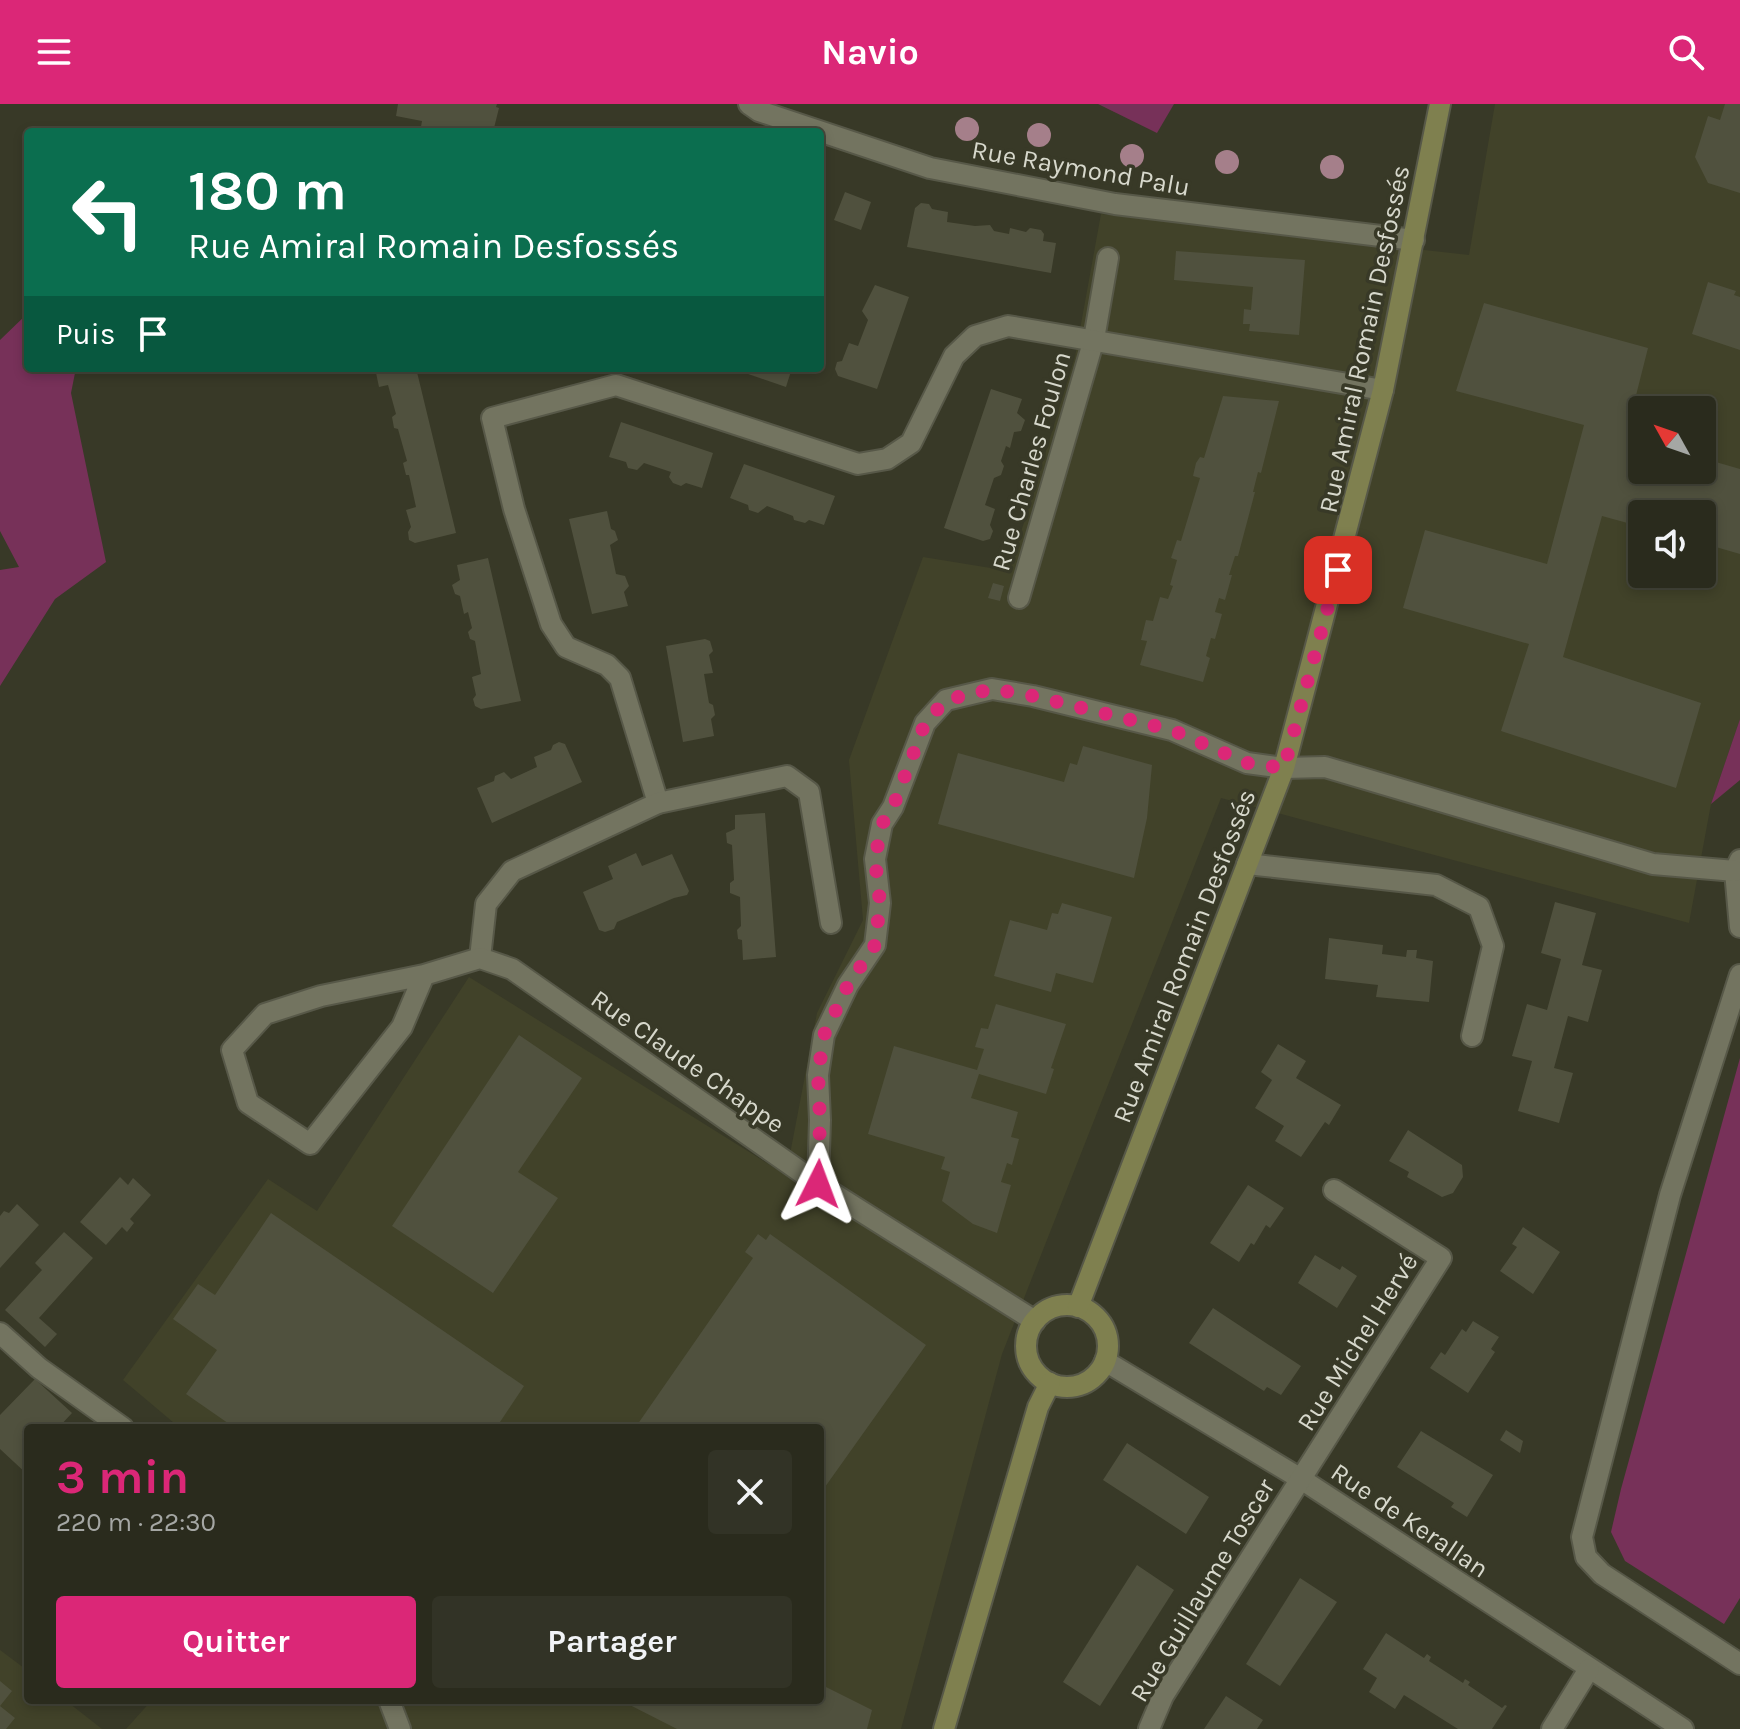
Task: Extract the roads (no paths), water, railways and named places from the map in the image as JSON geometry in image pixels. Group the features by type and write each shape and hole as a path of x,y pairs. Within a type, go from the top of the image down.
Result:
{"main road":[{"name":"Rue Amiral Romain Desfossés","path":"1078,1307 1284,768 1383,390 1440,104"},
{"path":"1054,1307 1078,1307 1097,1318 1103,1328 1107,1349 1105,1361 1100,1370 1082,1384 1060,1386 1050,1383 1032,1367 1026,1344 1035,1321 1054,1307"},
{"path":"944,1729 1038,1407 1050,1383"}],"street":[{"name":"Rue Raymond Palu","path":"749,104 759,111 810,128"},
{"name":"Rue Raymond Palu","path":"824,133 930,168 1115,204 1414,240"},
{"name":"Rue Charles Foulon","path":"1019,598 1094,339 1108,258"},
{"name":"Rue Charles Foulon","path":"658,803 620,678 607,665 566,647 551,624 514,509 492,418 616,385 858,464 887,459 911,443 954,356 975,336 1008,326 1383,390"},
{"path":"818,1184 818,1075 824,1035 848,985 875,945 880,903 875,859 882,824 893,807 925,723 946,700 992,689 1033,696 1172,730 1247,763 1284,768 1325,767 1653,864 1738,868 1740,927"},
{"path":"424,975 402,1027 310,1144 248,1103 232,1050 265,1014 321,996 424,975 480,958 486,904 512,871 658,803 787,776 809,792 831,923"},
{"path":"1247,864 1436,885 1479,907 1493,946 1472,1036"},
{"name":"Rue Claude Chappe","path":"480,958 512,969 818,1184 1035,1321"},
{"path":"1740,975 1670,1195 1582,1537 1586,1557 1602,1574 1740,1664"},
{"name":"Rue Michel Hervé","path":"1301,1479 1441,1258 1334,1190"},
{"path":"0,1333 39,1368 117,1424"},
{"name":"Rue de Kerallan","path":"1105,1361 1301,1479 1683,1729"},
{"name":"Rue Guillaume Toscer","path":"1149,1729 1163,1696 1301,1479"},
{"path":"1552,1729 1589,1669"},
{"path":"391,1704 400,1729"}]}
